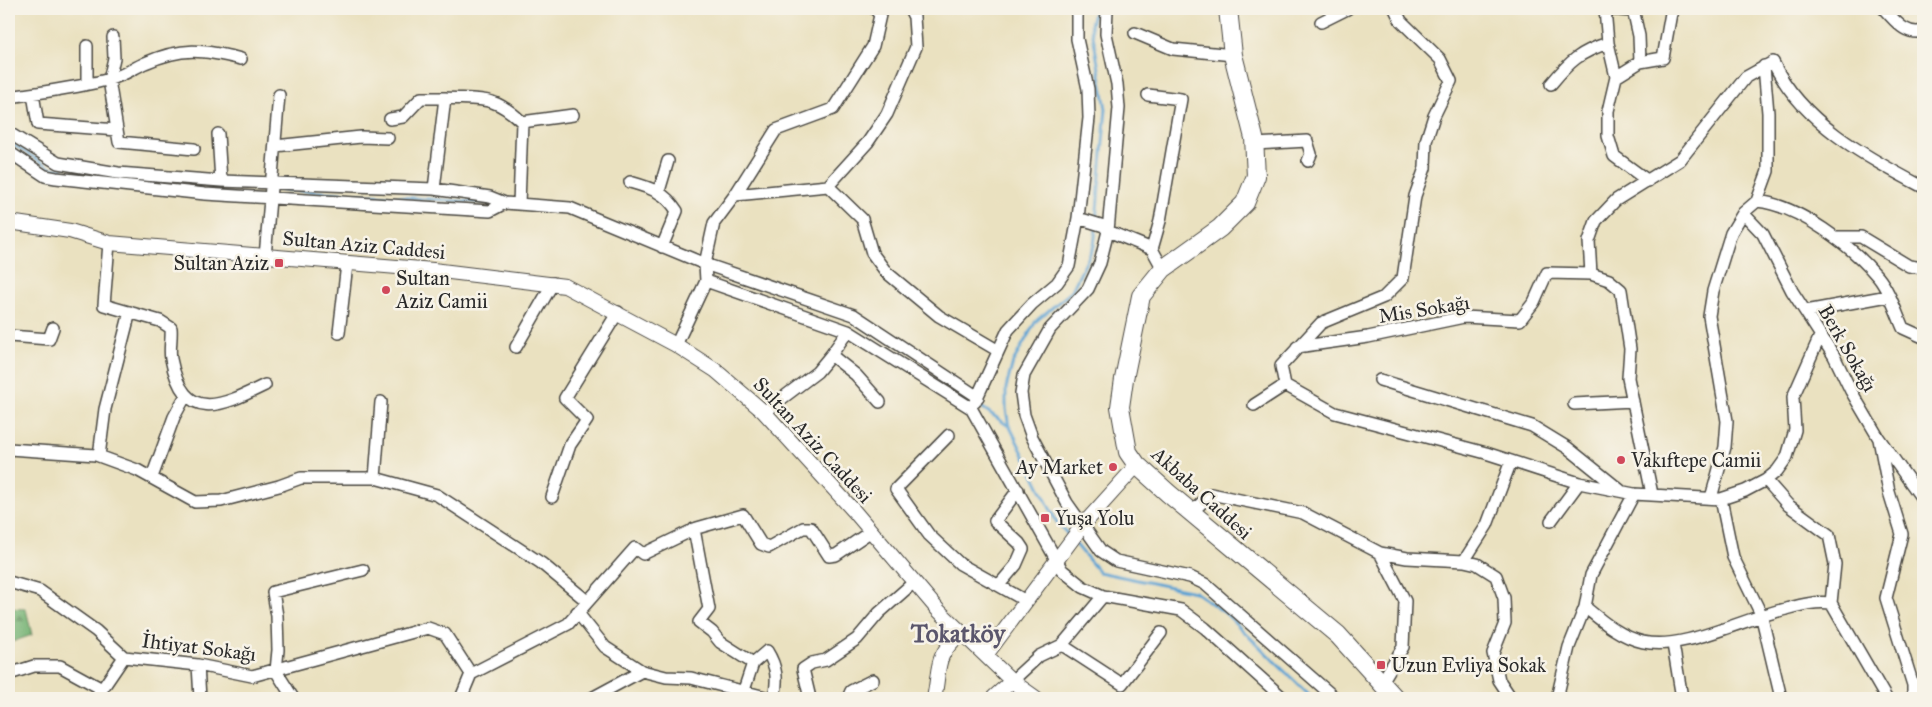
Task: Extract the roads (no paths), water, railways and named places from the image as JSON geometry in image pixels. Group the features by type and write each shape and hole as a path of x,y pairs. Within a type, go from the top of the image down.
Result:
{"main road":[{"name":"Akbaba Caddesi","path":"1228,9 1233,55 1254,144 1256,176 1245,203 1220,228 1163,269 1141,296 1120,407 1128,452 1137,465 1191,513 1338,635 1395,698"}],"street":[{"path":"676,344 706,281 705,264 714,223 736,195 776,130 833,109 873,46 880,15 876,9"},
{"path":"736,195 828,186 868,142 887,114 916,47 914,17 910,9"},
{"path":"971,408 978,397 997,350 1008,330 1032,304 1057,283 1069,266 1081,219 1089,102 1077,38 1077,9"},
{"path":"1107,9 1106,34 1118,84 1119,108 1106,228 1095,278 1081,299 1050,329 1024,375 1021,393 1024,416 1032,437 1080,528 1100,551 1116,561 1190,577 1205,584 1335,698"},
{"path":"1321,22 1347,9"},
{"path":"1395,9 1401,21 1440,59 1451,81 1434,116 1426,141 1425,168 1416,196 1403,278 1384,297 1321,323 1281,366 1285,384 1335,413 1511,461 1579,482 1628,494 1716,499 1745,491 1766,480 1777,471 1787,457 1795,430 1793,397 1820,336"},
{"path":"1640,62 1639,36 1633,10 1604,9 1608,43 1616,77 1608,111 1608,136 1614,156 1648,181"},
{"path":"1616,77 1640,62 1662,58 1671,13 1674,9"},
{"path":"1884,9 1903,28 1915,34 1923,31"},
{"path":"1135,33 1173,49 1233,55"},
{"path":"113,37 114,58 109,80 119,142 194,149"},
{"path":"1551,84 1570,61 1589,49 1608,43"},
{"path":"87,46 87,84"},
{"path":"9,97 109,80 132,72 143,64 184,50 211,51 241,59"},
{"path":"1652,494 1628,378 1630,349 1622,290 1609,280 1591,274 1589,241 1596,221 1616,200 1680,160 1746,77 1768,64"},
{"path":"1768,64 1783,84 1832,132 1923,187"},
{"path":"1768,64 1768,171 1758,201 1744,213 1731,233 1713,292 1709,316 1727,421 1725,446 1716,499 1733,557 1761,614 1781,698"},
{"path":"33,94 38,124 117,130"},
{"path":"265,257 272,197 279,95"},
{"path":"1148,95 1181,99 1160,221 1152,249"},
{"path":"390,119 403,117 421,98 491,101 506,107 522,122 519,204"},
{"path":"434,189 446,98"},
{"path":"522,122 573,114"},
{"path":"9,133 58,163 118,173 221,181 434,189 490,197 505,203 570,208 705,264 854,314 978,397"},
{"path":"218,134 221,181"},
{"path":"275,146 361,138 388,138"},
{"path":"1254,144 1307,141 1311,154 1308,161"},
{"path":"9,152 45,176 205,194 490,210 505,203"},
{"path":"659,191 668,161"},
{"path":"630,182 659,191 670,199 677,211 662,247"},
{"path":"828,186 862,219 872,253 886,272 939,316 997,350"},
{"path":"1758,201 1771,202 1829,231 1879,278 1903,328 1923,336"},
{"name":"Berk Sokağı","path":"1744,213 1763,234 1792,291 1834,356 1878,437 1923,500"},
{"path":"1081,219 1152,249 1163,269"},
{"name":"Sultan Aziz Caddesi","path":"9,222 70,231 109,243 433,270 565,286 618,312 676,344 715,370 764,412 854,511 914,583 961,633 1012,681 1036,698"},
{"path":"1836,237 1862,237 1909,266 1923,268"},
{"path":"109,243 104,305 160,321 171,328 171,358 175,374 186,395 198,404 208,406 235,400 265,385"},
{"path":"339,333 347,264"},
{"name":"Mis Sokağı","path":"1297,347 1368,337 1464,317 1520,320 1534,302 1547,273 1591,274"},
{"path":"706,281 848,331 971,408 1060,558 1062,570 1084,587 1103,596 1181,610 1205,628 1283,698"},
{"path":"516,347 553,284"},
{"path":"1806,312 1888,296"},
{"path":"99,456 105,409 130,312"},
{"path":"552,496 570,446 587,420 565,398 618,312"},
{"path":"9,336 49,339 53,328"},
{"path":"764,412 817,372 832,355 848,331"},
{"path":"832,355 856,375 880,402"},
{"path":"1380,380 1532,426 1568,448 1628,494"},
{"path":"1254,405 1285,384"},
{"path":"152,477 174,417 186,395"},
{"path":"1574,404 1633,401"},
{"path":"375,478 380,402"},
{"path":"949,436 896,489 929,535 960,564 1026,601"},
{"path":"1878,437 1889,492 1902,534 1886,598 1913,685 1912,698"},
{"path":"9,450 99,456 152,477 195,502 221,501 279,486 301,478 375,478 437,495 540,563 588,601"},
{"path":"1464,561 1487,525 1511,461"},
{"path":"986,655 1060,558 1080,528 1137,465"},
{"path":"1766,480 1788,505 1829,535 1835,564 1831,603 1886,698"},
{"path":"1550,521 1579,482"},
{"path":"999,585 1016,565 1023,549 1020,542 994,521 1018,490"},
{"path":"1191,513 1211,494 1303,513 1380,553 1407,558 1464,561 1477,564 1496,576 1504,598 1505,623 1493,653 1499,680 1511,698"},
{"path":"1557,698 1569,647 1584,607 1591,575 1628,494"},
{"path":"461,698 471,674 568,624 635,548 643,554 694,529 743,515 761,544 769,547 803,528 811,528 829,556 836,555 870,532"},
{"path":"694,529 709,609 699,622 712,632 720,642 753,663"},
{"path":"1380,553 1405,601 1403,646 1382,682"},
{"path":"292,698 276,671 277,624 273,592 364,570"},
{"name":"İhtiyat Sokağı","path":"9,582 40,591 96,632 124,657 198,665 252,676 428,628 445,634 471,674"},
{"path":"808,698 809,694 803,669 812,663 826,660 857,639 879,613 914,583"},
{"path":"993,698 1039,656 1062,645 1103,596"},
{"path":"1584,607 1626,636 1643,642 1673,644 1761,614 1818,602 1831,603"},
{"path":"578,612 605,647 642,670 744,690 769,698"},
{"path":"934,698 938,664 948,644 961,633"},
{"path":"1062,645 1122,684 1161,633"},
{"path":"1673,644 1682,698"},
{"path":"744,690 753,663 767,651 775,664 777,684 774,698"},
{"path":"9,674 34,666 60,666 99,693 124,657"},
{"path":"198,665 200,698"},
{"path":"592,698 637,675 642,670"},
{"path":"848,698 851,691 873,680"}],"waterway":[{"path":"1095,9 1091,24 1106,109 1096,221"},
{"path":"9,142 51,168 63,169"},
{"path":"258,188 491,203"},
{"path":"1009,427 1006,409 1006,388 1013,362 1036,321 1071,292 1094,246 1096,227"},
{"path":"977,404 1010,427 1056,521 1070,537"},
{"path":"1074,542 1099,572 1195,592 1225,613 1312,698"}],"place":[{"name":"Sultan Aziz","path":"279,263"},
{"name":"Sultan Aziz Camii","path":"386,290"},
{"name":"Vakıftepe Camii","path":"1621,460"},
{"name":"Ay Market","path":"1113,467"},
{"name":"Yuşa Yolu","path":"1045,518"},
{"name":"Uzun Evliya Sokak","path":"1381,665"}],"district":[{"name":"Tokatköy","path":"958,633"}]}
